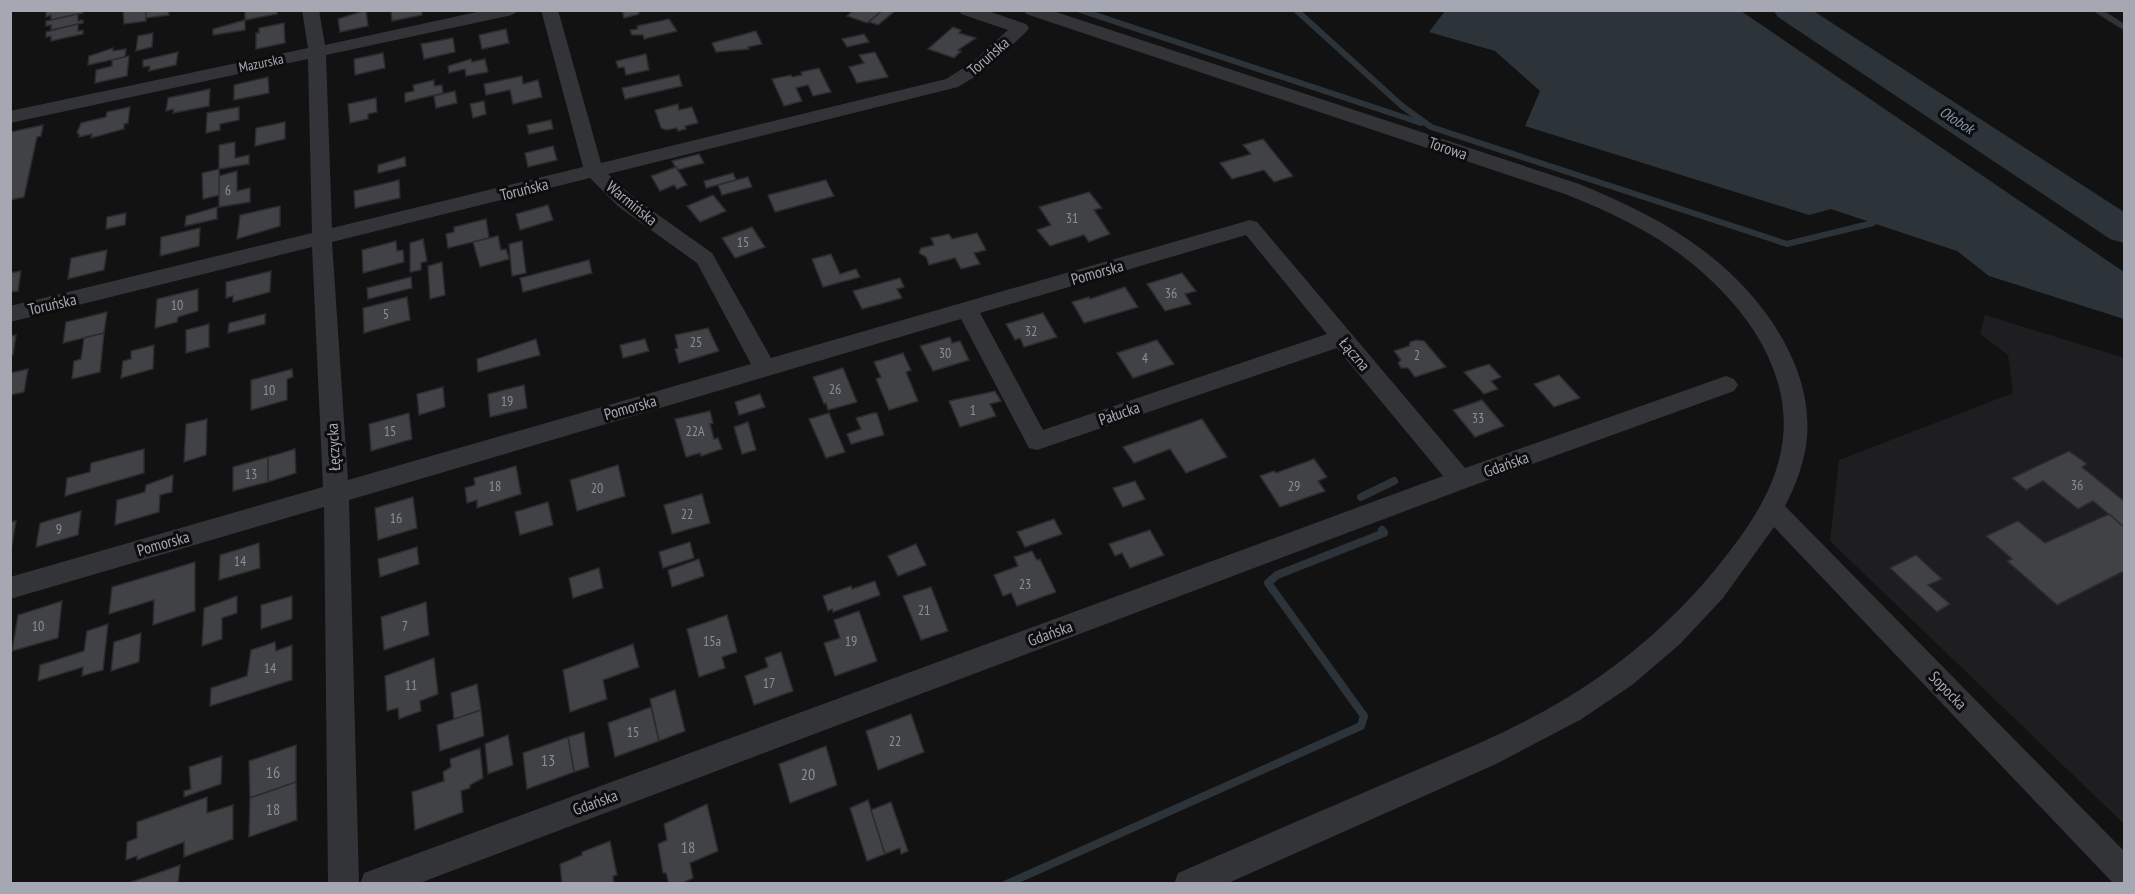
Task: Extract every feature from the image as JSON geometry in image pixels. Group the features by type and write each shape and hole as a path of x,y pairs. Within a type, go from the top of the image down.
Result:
{"street":[{"name":"Łęczycka","path":"310,10 317,52 322,240 336,493 344,884"},
{"name":"Mazurska","path":"10,117 512,10"},
{"name":"Warmińska","path":"549,10 594,171 626,202 705,258 765,368"},
{"name":"Toruńska","path":"10,314 322,240 952,83 986,62 1020,28 967,10"},
{"name":"Torowa","path":"1032,10 1572,189 1620,207 1656,227 1694,253 1740,296 1765,328 1781,358 1792,387 1796,424 1793,459 1772,509 1714,592 1678,628 1603,690 1518,739 1189,884"},
{"name":"Pomorska","path":"10,588 1250,227"},
{"name":"Łączna","path":"1250,227 1460,480"},
{"name":"Pałucka","path":"967,309 1037,441 1341,338"},
{"name":"Gdańska","path":"375,884 1460,480 1726,385"},
{"name":"Sopocka","path":"1772,509 2124,872"}],"shaded area":[{"path":"1445,11 1741,11 2124,272 2124,319 1989,276 1957,251 1831,209 1809,215 1525,126 1540,91 1495,51 1429,32"},
{"path":"1985,315 2124,358 2123,823 1830,541 1839,460 2013,393 2008,355 1980,334"}],"building":[{"path":"82,10 83,13 51,20 51,15 46,17 46,11"},
{"path":"123,10 146,10 146,21 124,24"},
{"path":"146,10 168,10 169,15 146,18"},
{"path":"245,10 277,10 277,14 245,20"},
{"path":"366,10 368,26 340,32 338,19"},
{"path":"391,10 422,10 422,15 392,21"},
{"path":"622,10 638,10 639,14 624,18"},
{"path":"854,10 883,10 867,23 847,16"},
{"path":"883,10 896,10 878,25 869,22"},
{"path":"78,14 78,21 83,20 83,23 51,30 51,25 46,26 46,21"},
{"path":"669,19 677,31 644,39 643,35 632,35 630,30 638,29 637,26"},
{"path":"245,20 245,30 213,35 213,29"},
{"path":"284,23 285,43 256,49 256,33 259,33 259,28"},
{"path":"78,24 78,31 83,30 83,34 51,41 51,36 46,37 46,32"},
{"path":"953,27 961,30 959,33 976,38 958,50 961,51 954,58 928,49"},
{"path":"506,29 509,43 482,49 479,35"},
{"path":"756,31 762,44 748,47 749,49 716,52 712,43"},
{"path":"153,33 152,47 136,51 138,36"},
{"path":"864,34 869,42 847,47 842,39"},
{"path":"453,38 455,52 424,59 421,44"},
{"path":"113,48 113,51 126,49 125,57 88,65 89,56"},
{"path":"178,52 176,65 149,71 150,66 143,67 143,60"},
{"path":"875,52 888,77 857,83 849,67 864,63 859,55"},
{"path":"383,53 385,68 355,75 354,59"},
{"path":"646,54 649,70 626,75 624,67 618,68 616,61"},
{"path":"129,56 127,76 95,83 96,70 112,66 112,60"},
{"path":"471,59 472,62 485,59 488,72 466,76 465,69 449,73 448,66"},
{"path":"819,68 831,92 813,96 808,85 796,88 802,101 784,106 772,79 802,75 801,72"},
{"path":"679,75 682,86 625,99 622,88"},
{"path":"522,76 523,84 538,80 542,97 513,104 510,90 486,95 484,84"},
{"path":"268,77 269,93 234,100 234,85"},
{"path":"434,80 434,86 442,85 443,93 405,102 405,93 414,91 413,85"},
{"path":"210,89 209,106 173,113 174,109 166,111 168,98"},
{"path":"455,91 457,103 436,108 434,96"},
{"path":"376,98 377,112 368,114 368,119 350,123 348,104"},
{"path":"484,101 486,114 473,118 470,104"},
{"path":"678,104 679,110 692,107 698,123 685,126 686,129 678,131 677,128 666,130 661,128 655,110"},
{"path":"130,107 128,123 124,124 124,129 91,138 92,134 79,137 77,133 81,123 106,117 107,112"},
{"path":"239,107 239,120 220,124 220,130 206,133 207,113"},
{"path":"551,120 553,129 529,134 527,125"},
{"path":"285,122 285,139 255,146 256,128"},
{"path":"43,125 41,136 37,137 24,197 10,200 10,132"},
{"path":"1263,139 1293,176 1274,182 1264,170 1232,179 1220,163 1251,154 1243,145"},
{"path":"235,142 235,158 249,155 249,164 219,169 219,145"},
{"path":"553,146 557,160 528,167 525,153"},
{"path":"699,154 704,163 677,170 672,161"},
{"path":"405,157 406,166 378,173 378,165"},
{"path":"676,167 687,185 677,189 674,185 660,191 651,176"},
{"path":"219,169 220,195 203,199 202,173"},
{"path":"237,171 237,191 250,188 250,202 219,207 219,176"},
{"path":"733,173 736,180 706,188 704,181"},
{"path":"748,177 752,187 722,195 718,185"},
{"path":"399,180 400,198 355,208 354,191"},
{"path":"826,180 834,196 775,212 768,195"},
{"path":"1089,192 1102,208 1094,210 1110,234 1089,242 1084,235 1050,246 1037,230 1051,225 1039,207"},
{"path":"713,195 726,211 700,222 687,206"},
{"path":"548,205 553,220 520,230 516,214"},
{"path":"280,206 280,226 237,239 240,215"},
{"path":"217,207 217,219 185,226 186,216"},
{"path":"126,213 125,225 106,229 107,217"},
{"path":"486,219 489,238 448,248 446,234 454,232 454,227"},
{"path":"752,227 765,247 735,258 722,238"},
{"path":"200,228 199,246 160,256 161,237"},
{"path":"977,233 986,250 974,253 980,264 961,269 955,258 929,265 926,257 919,253 921,248 934,245 931,238 949,234 952,239"},
{"path":"498,236 501,250 506,249 509,259 480,267 473,242"},
{"path":"423,239 427,261 421,263 421,270 410,272 410,243"},
{"path":"396,241 397,251 403,250 404,262 363,273 362,250"},
{"path":"522,241 526,273 512,276 509,244"},
{"path":"107,250 104,270 68,279 71,258"},
{"path":"831,254 840,274 856,269 860,277 823,287 812,259"},
{"path":"589,260 592,273 523,292 520,278"},
{"path":"442,262 445,295 430,299 428,266"},
{"path":"21,271 18,291 10,292 10,273"},
{"path":"271,271 270,292 233,302 233,296 226,298 226,282"},
{"path":"1182,273 1196,291 1185,294 1191,304 1165,311 1147,284"},
{"path":"411,277 412,288 368,299 367,288"},
{"path":"900,278 904,287 897,289 902,298 862,309 853,291"},
{"path":"1125,287 1138,307 1084,323 1072,302 1089,297 1090,299"},
{"path":"198,289 198,311 178,317 177,322 155,328 157,299"},
{"path":"407,297 410,320 364,333 363,308"},
{"path":"107,312 104,333 63,343 66,322"},
{"path":"1043,313 1057,337 1024,347 1020,338 1015,340 1006,324"},
{"path":"265,314 265,324 228,333 229,323"},
{"path":"209,324 209,347 186,353 186,330"},
{"path":"708,328 719,351 679,363 675,349 678,348 675,335"},
{"path":"104,333 100,372 72,379 74,361 81,359 84,338"},
{"path":"16,335 13,355 10,356 10,336"},
{"path":"950,337 952,343 960,341 969,360 933,371 920,346"},
{"path":"536,339 540,355 478,372 477,359"},
{"path":"645,339 649,351 623,358 620,345"},
{"path":"1157,340 1174,364 1133,378 1117,353"},
{"path":"1424,341 1446,367 1415,377 1408,368 1401,368 1398,363 1401,360 1394,351 1409,346 1410,342"},
{"path":"154,345 153,369 121,378 123,361 131,359 131,351"},
{"path":"903,353 911,370 906,372 918,401 889,410 876,379 881,377 874,362"},
{"path":"1489,364 1501,377 1491,381 1498,389 1484,394 1464,372"},
{"path":"843,368 857,402 828,410 813,377"},
{"path":"28,369 24,392 10,395 10,373"},
{"path":"292,369 293,377 287,379 287,400 251,410 251,380"},
{"path":"1559,375 1580,398 1554,407 1534,384"},
{"path":"524,385 527,408 490,417 488,394"},
{"path":"443,387 445,407 419,415 417,394"},
{"path":"995,391 1001,401 990,404 996,416 960,427 949,401"},
{"path":"760,394 765,407 739,415 735,402"},
{"path":"1482,400 1504,426 1475,437 1453,410"},
{"path":"710,411 713,423 710,424 714,439 718,438 722,449 701,456 700,453 686,457 675,419"},
{"path":"409,413 412,439 371,451 369,424"},
{"path":"829,413 845,452 826,458 809,419"},
{"path":"877,413 884,435 851,444 847,434 861,429 856,418"},
{"path":"207,419 206,455 184,462 186,424"},
{"path":"1202,419 1227,457 1186,473 1170,449 1134,463 1123,447"},
{"path":"748,422 756,450 742,454 734,427"},
{"path":"144,449 144,473 65,496 67,478 90,472 91,463"},
{"path":"295,449 296,473 268,482 268,457"},
{"path":"2069,451 2087,464 2082,467 2124,501 2124,527 2093,501 2078,509 2043,481 2026,490 2012,478"},
{"path":"268,457 268,482 233,491 233,467"},
{"path":"1314,459 1327,477 1318,481 1325,491 1280,507 1260,476 1274,471 1276,473"},
{"path":"618,465 625,496 577,511 570,480"},
{"path":"516,466 521,494 477,508 477,500 467,503 465,488 475,485 474,478"},
{"path":"173,475 172,492 160,495 159,512 115,525 117,500 145,492 146,485"},
{"path":"1135,481 1145,499 1123,507 1113,488"},
{"path":"702,494 710,523 672,534 664,505"},
{"path":"413,497 417,528 378,540 375,508"},
{"path":"548,502 553,525 520,535 515,512"},
{"path":"81,511 78,535 36,547 40,523"},
{"path":"2109,514 2124,527 2124,571 2057,605 2007,561 2012,559 1986,536 2018,521 2045,543"},
{"path":"1054,519 1062,534 1025,547 1017,532"},
{"path":"16,521 11,551 10,552 10,522"},
{"path":"1150,530 1164,555 1130,568 1122,553 1115,556 1109,544"},
{"path":"690,542 694,558 663,568 659,552"},
{"path":"259,543 260,568 219,580 220,555"},
{"path":"916,544 926,565 898,576 888,556"},
{"path":"417,547 419,564 380,577 378,559"},
{"path":"1032,551 1037,560 1040,559 1056,592 1017,606 1011,593 1003,596 994,575 1018,566 1014,557"},
{"path":"1916,555 1942,579 1928,585 1950,604 1937,612 1890,568"},
{"path":"699,559 704,576 672,587 668,570"},
{"path":"195,562 195,611 153,625 154,600 109,614 112,587"},
{"path":"599,568 603,588 573,598 569,578"},
{"path":"875,581 880,595 833,612 832,609 828,611 823,596 851,586 852,589"},
{"path":"931,587 948,631 921,640 903,596"},
{"path":"237,596 237,613 222,618 222,639 202,646 204,608"},
{"path":"292,596 292,619 261,629 261,605"},
{"path":"62,601 58,638 12,651 18,615"},
{"path":"426,602 429,635 384,650 381,617"},
{"path":"859,611 877,661 835,676 824,643 840,638 834,620"},
{"path":"727,615 737,652 722,657 725,668 699,677 687,629"},
{"path":"108,624 103,670 82,676 83,667 38,681 40,665 84,651 87,631"},
{"path":"141,633 139,662 111,671 114,642"},
{"path":"275,642 276,651 292,645 292,680 210,706 211,688 247,676 251,650"},
{"path":"633,644 639,667 603,680 607,699 570,712 563,670"},
{"path":"781,652 793,691 754,705 745,676 768,667 765,658"},
{"path":"434,658 438,694 420,701 421,711 399,719 398,708 387,711 385,676"},
{"path":"477,684 481,710 454,720 451,693"},
{"path":"675,690 685,731 659,741 650,699"},
{"path":"651,707 659,741 615,757 608,723"},
{"path":"481,710 484,736 440,751 437,725"},
{"path":"911,714 924,752 878,770 866,731"},
{"path":"584,732 589,767 574,772 568,737"},
{"path":"508,735 513,765 488,774 485,744"},
{"path":"568,737 574,772 527,789 523,753"},
{"path":"296,745 296,782 250,798 249,761"},
{"path":"826,746 837,785 790,803 779,764"},
{"path":"480,748 483,778 470,785 470,788 461,791 463,812 415,830 412,792 444,781 443,772 451,767 450,759"},
{"path":"222,756 221,784 184,797 184,791 191,789 189,767"},
{"path":"296,782 297,820 249,837 250,798"},
{"path":"207,797 207,813 233,805 233,839 184,857 184,842 137,860 137,856 126,860 127,842 137,838 137,822"},
{"path":"868,800 885,854 867,861 850,808"},
{"path":"891,802 908,851 901,854 900,848 885,854 871,810"},
{"path":"707,804 718,851 690,863 693,878 680,884 669,884 666,873 663,873 658,844 667,840 664,824"},
{"path":"610,841 617,875 613,876 614,884 562,884 560,864"},
{"path":"180,865 178,884 126,884"}],"waterway":[{"path":"1080,10 1421,123"},
{"path":"1296,10 1402,106 1431,127 1787,244 1873,223"},
{"name":"Ołobok","path":"1789,10 2124,230"},
{"path":"2097,10 2124,27"},
{"path":"1361,497 1394,481"},
{"path":"1007,884 1361,726 1364,716 1268,583 1277,575 1384,533 1382,530"}]}
